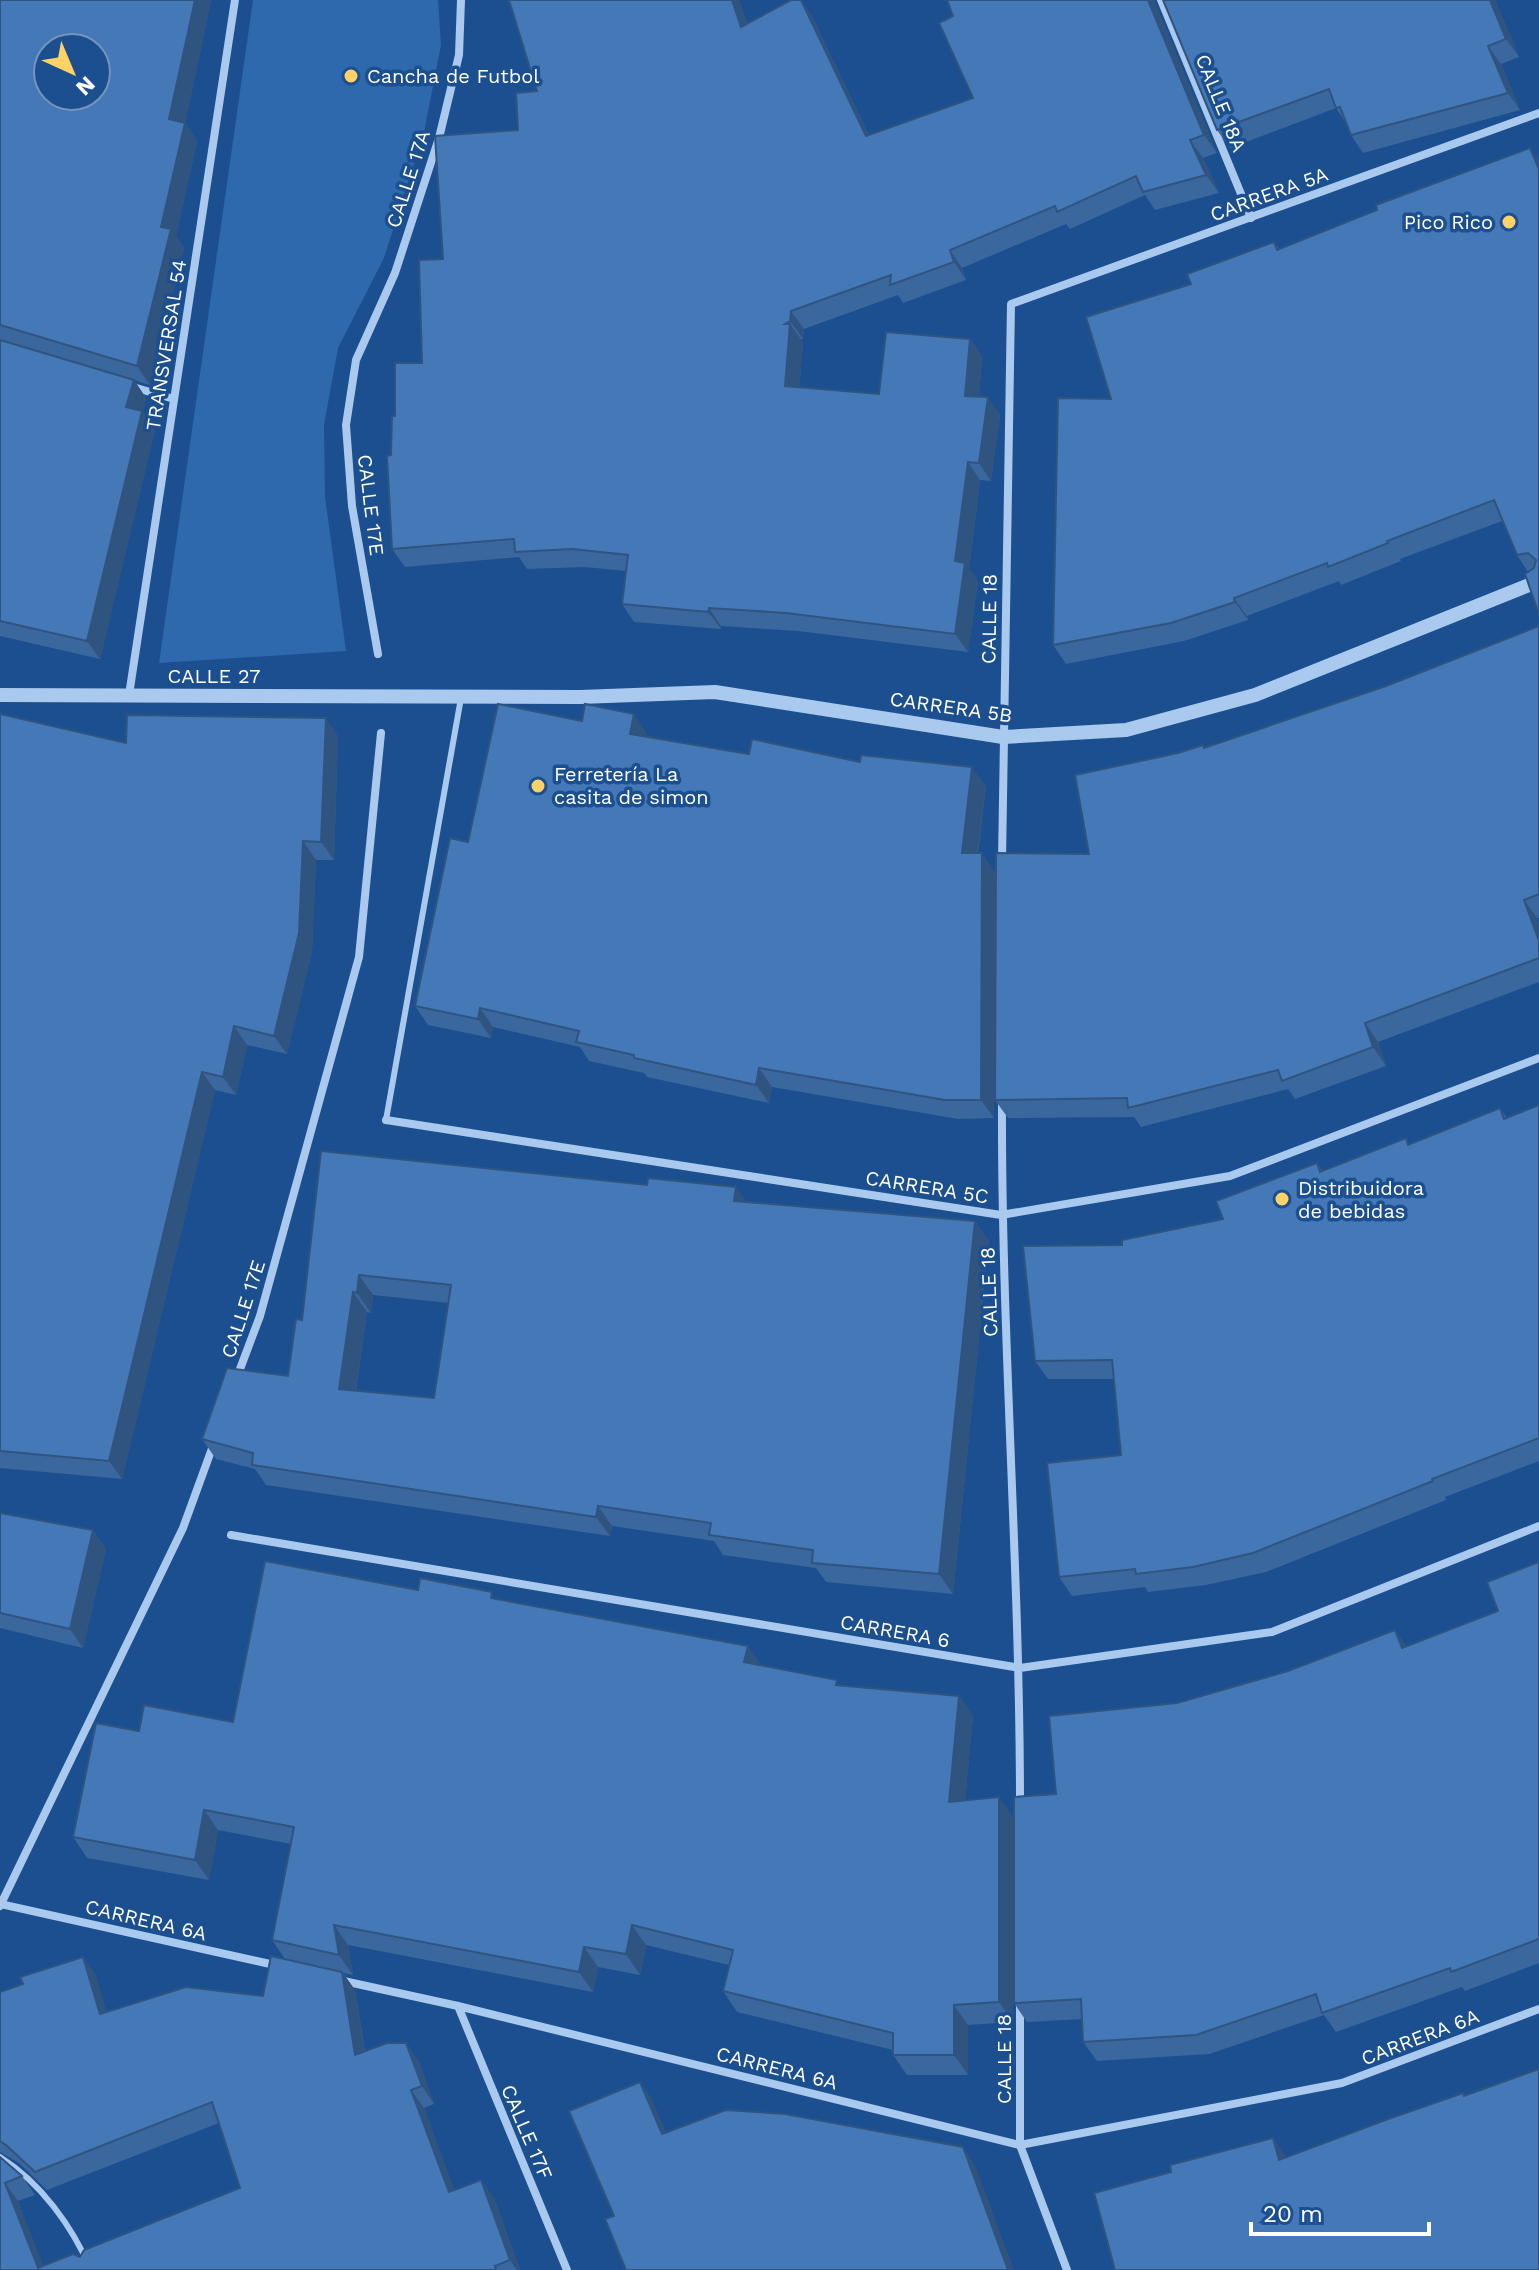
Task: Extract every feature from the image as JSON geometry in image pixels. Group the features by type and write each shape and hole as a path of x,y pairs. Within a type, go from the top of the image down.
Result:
{"street":[{"name":"TRANSVERSAL 54","path":"129,695 235,0"},
{"name":"CALLE 17A","path":"356,360 395,273 439,138 459,55 461,0"},
{"name":"CALLE 18A","path":"1161,0 1251,218"},
{"name":"CARRERA 5A","path":"1011,304 1539,113"},
{"name":"CALLE 18","path":"1002,865 1011,304"},
{"name":"CALLE 17E","path":"356,360 346,425 352,506 378,654"},
{"path":"116,382 174,399"},
{"name":"CARRERA 5B","path":"428,696 580,697 715,692 1003,737 1126,730 1255,695 1539,581"},
{"name":"CALLE 27","path":"0,695 428,696"},
{"name":"CALLE 17E","path":"234,1387 260,1316 359,957 381,733"},
{"name":"CARRERA 5C","path":"386,1120 1001,1215 1230,1176 1539,1058"},
{"name":"CALLE 18","path":"1002,1088 1001,1215 1020,1668 1020,1811"},
{"path":"0,1905 183,1528 219,1429"},
{"name":"CARRERA 6","path":"231,1535 1020,1668 1272,1632 1539,1526"},
{"name":"CARRERA 6A","path":"0,1905 290,1969"},
{"name":"CARRERA 6A","path":"336,1979 458,2006 1020,2145 1342,2083 1539,2009"},
{"name":"CALLE 18","path":"1020,1986 1020,2145 1067,2270"},
{"name":"CALLE 17F","path":"458,2006 567,2270"}],"lane":[{"path":"386,1120 461,696"},
{"path":"0,2157 20,2170 61,2215 83,2250 91,2270"}],"shaded area":[{"path":"253,0 438,0 441,45 424,132 384,258 338,348 324,425 325,497 346,651 159,663"}],"building":[{"path":"0,0 195,0 169,119 185,123 161,227 171,229 137,366 0,325"},
{"path":"509,0 732,0 741,27 791,0 801,0 866,136 973,98 939,23 953,16 947,0 1148,0 1204,135 1190,140 1206,175 1143,192 1136,176 1057,212 1055,206 950,250 954,262 890,285 891,275 791,311 790,321 785,324 790,324 785,386 879,394 886,332 970,339 965,396 988,397 979,463 968,462 955,561 965,563 955,634 786,613 709,608 708,612 622,604 628,555 572,549 515,552 514,539 392,549 387,456 391,455 392,416 395,416 395,363 422,363 419,260 443,259 435,136 518,130 516,93 537,91"},
{"path":"1163,0 1490,0 1506,39 1488,46 1508,93 1351,135 1329,89 1217,130"},
{"path":"1530,148 1539,169 1539,614 1525,574 1534,568 1536,560 1528,553 1517,555 1494,500 1328,567 1327,563 1234,598 1235,602 1171,623 1053,645 1058,398 1111,399 1086,317 1191,284 1187,274 1274,242 1277,250 1377,210 1376,205"},
{"path":"0,340 134,380 126,407 142,411 87,641 0,621"},
{"path":"1539,626 1539,894 1524,900 1539,941 1539,958 1365,1023 1373,1047 1282,1081 1278,1070 1128,1108 1127,1098 995,1100 996,853 1089,854 1075,775 1203,745 1204,748 1386,686"},
{"path":"498,704 582,721 585,704 634,714 630,734 749,754 752,739 860,762 861,755 972,767 962,853 982,853 981,1100 945,1100 759,1068 756,1085 576,1042 579,1031 480,1008 478,1019 415,1006 450,838 468,842"},
{"path":"0,714 126,743 127,715 326,718 321,842 303,841 299,933 274,1036 234,1026 223,1077 202,1072 109,1461 0,1451"},
{"path":"1539,1105 1539,1438 1253,1553 1193,1567 1136,1574 1135,1569 1059,1577 1047,1463 1121,1455 1112,1360 1035,1361 1023,1246 1122,1245 1122,1240 1223,1219 1216,1201 1317,1163 1320,1172 1406,1138 1408,1145 1500,1108 1504,1119"},
{"path":"321,1151 647,1185 648,1178 736,1187 734,1201 975,1221 939,1574 812,1563 813,1550 709,1535 711,1523 598,1506 596,1517 252,1465 253,1453 202,1439 227,1368 288,1376 296,1319 302,1320","holes":["359,1275 451,1285 434,1398 339,1389 353,1292 357,1293"]},
{"path":"0,1513 93,1530 70,1629 0,1613"},
{"path":"265,1561 418,1590 420,1578 492,1592 491,1598 748,1646 744,1662 837,1680 836,1685 959,1696 949,1802 999,1797 999,2002 954,2005 954,2055 893,2055 893,2033 723,1991 733,1950 632,1925 626,1954 584,1947 579,1972 334,1925 339,1955 272,1940 294,1827 204,1810 195,1860 73,1837 96,1723 139,1731 144,1705 233,1722"},
{"path":"1539,1562 1539,1939 1451,1972 1450,1968 1322,2013 1316,1994 1196,2035 1083,2042 1081,1999 1014,2003 1014,1797 1056,1794 1049,1716 1177,1703 1288,1671 1395,1630 1402,1648 1498,1611 1487,1582"},
{"path":"271,1956 342,1972 355,2055 387,2043 406,2043 422,2086 411,2090 449,2192 481,2180 510,2260 495,2266 496,2270 0,2270 0,2157 22,2176 5,2183 38,2268 73,2254 80,2257 84,2250 240,2188 212,2102 35,2172 0,2141 0,1992 23,1984 20,1977 83,1957 100,2014 186,1987 263,1996"},
{"path":"1539,2069 1539,2270 1115,2270 1094,2193 1171,2172 1170,2165 1273,2138 1279,2160 1391,2118"},
{"path":"640,2082 662,2134 726,2110 785,2114 963,2147 1008,2270 626,2270 605,2219 614,2216 569,2111"}],"place":[{"name":"Cancha de Futbol","path":"351,76"},
{"name":"Pico Rico","path":"1509,222"},
{"name":"Ferretería La casita de simon","path":"538,786"},
{"name":"Distribuidora de bebidas","path":"1282,1199"}]}
